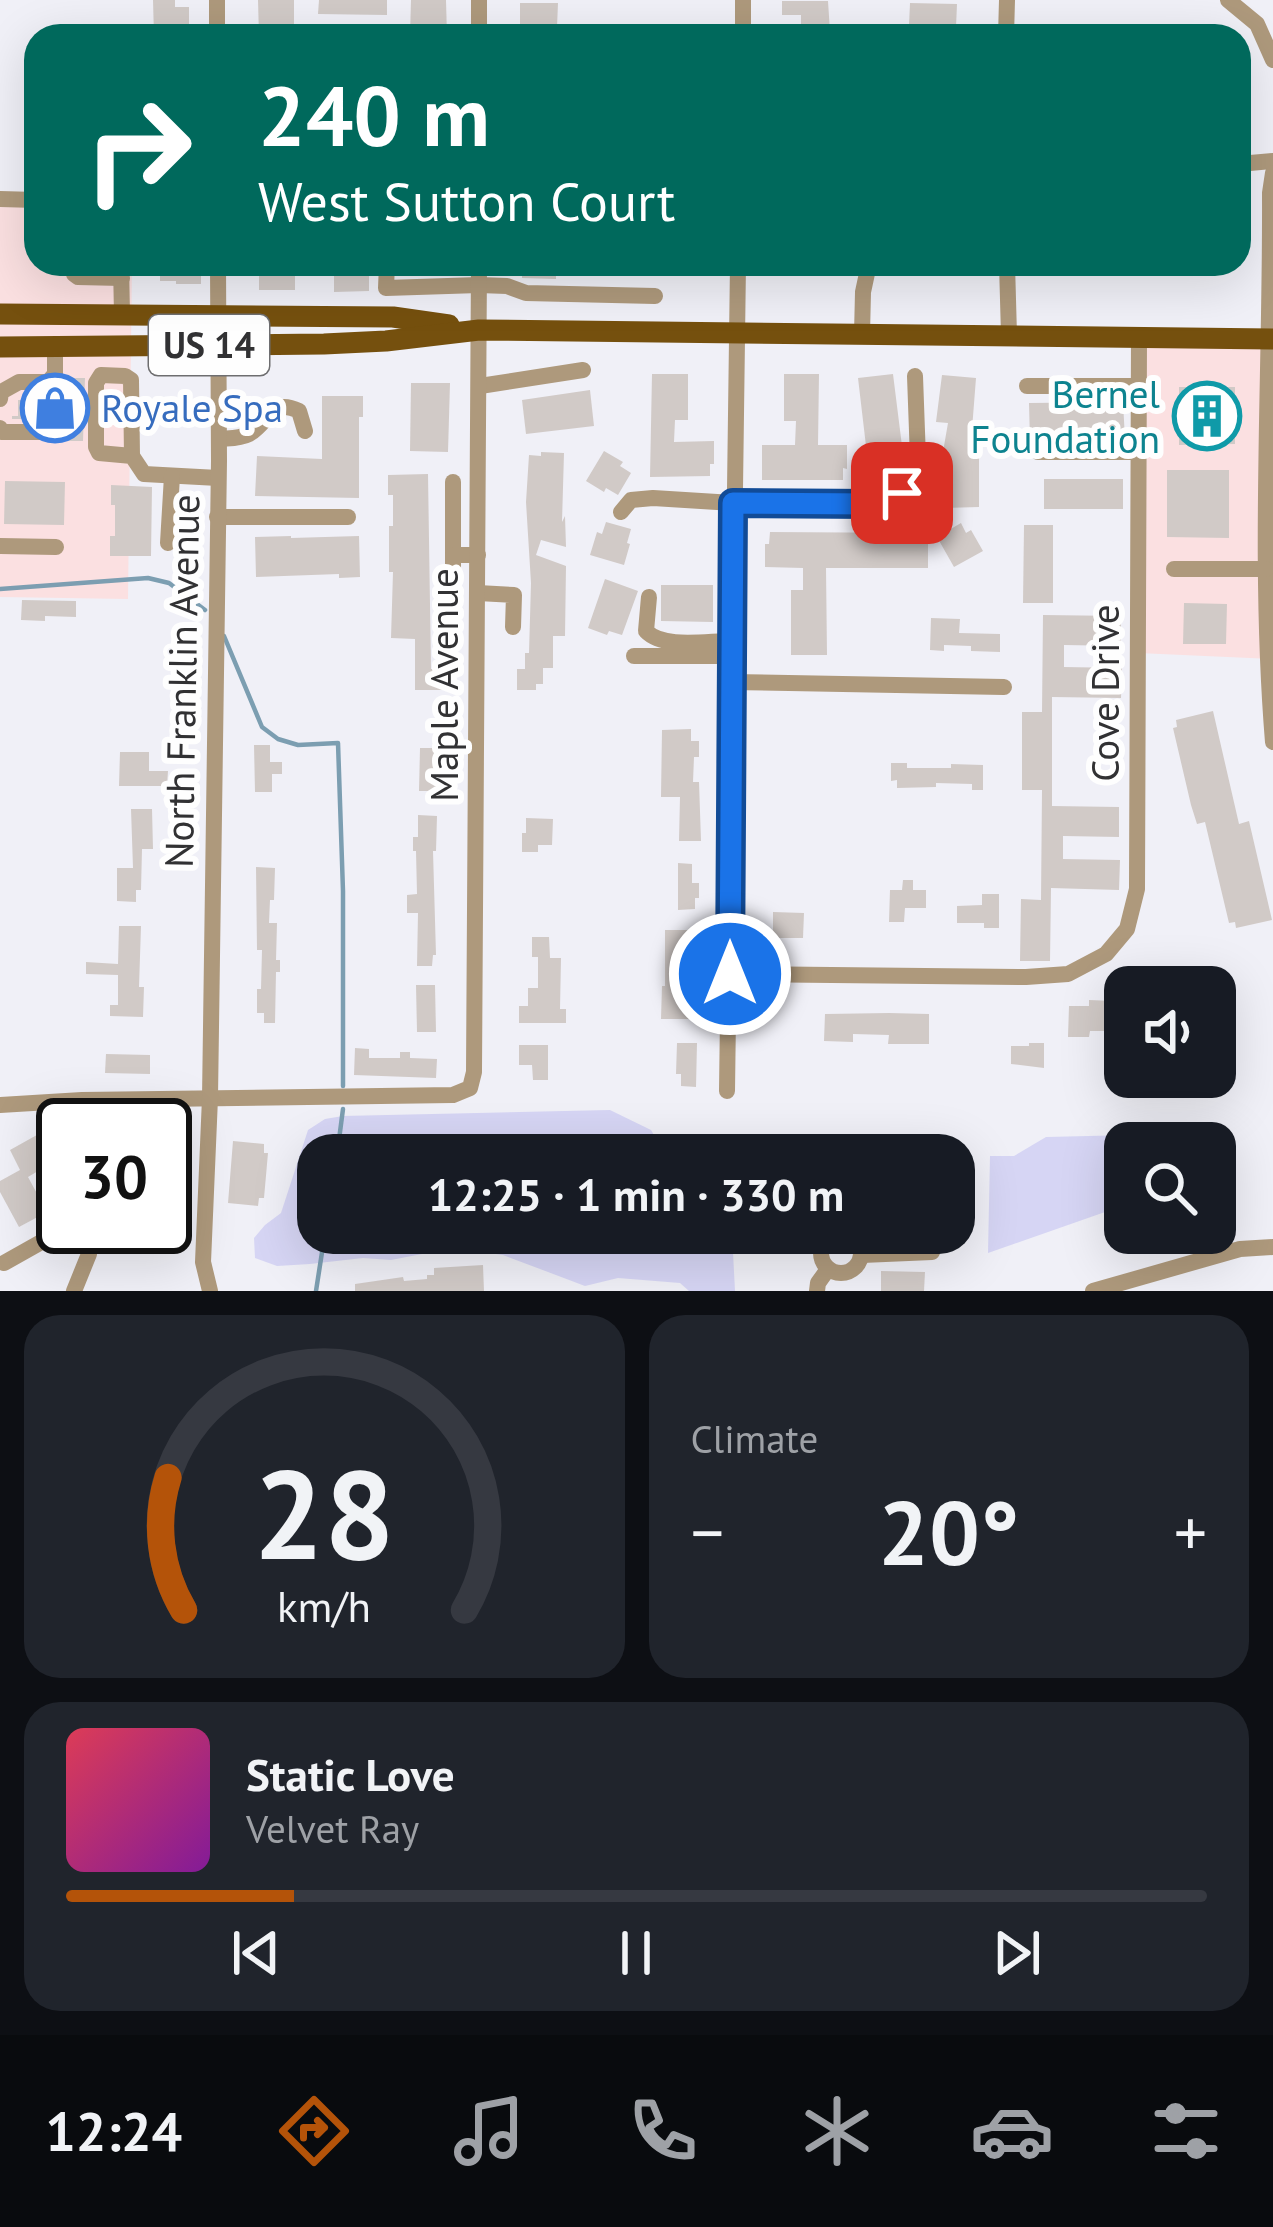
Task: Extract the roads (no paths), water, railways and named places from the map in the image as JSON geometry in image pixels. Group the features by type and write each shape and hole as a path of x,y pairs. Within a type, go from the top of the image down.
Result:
{"main road":[{"name":"US 14","path":"0,314 393,317 479,330"},
{"name":"US 14","path":"0,347 386,341 479,330 1271,339"}],"street":[{"path":"1228,0 1257,24 1273,60"},
{"path":"1273,173 1266,569 1273,742"},
{"path":"122,276 122,315"},
{"name":"North Franklin Avenue","path":"210,1291 203,1262 210,1098 218,276"},
{"path":"386,276 386,288 479,285 507,286 526,293 655,296"},
{"name":"Maple Avenue","path":"210,1098 453,1095 470,1088 474,1072 479,276"},
{"path":"727,1091 738,276"},
{"path":"862,334 866,276"},
{"path":"1007,276 1009,335"},
{"name":"Cove Drive","path":"730,974 1068,974 1106,954 1127,929 1137,890 1139,338"},
{"path":"0,399 1,392 19,382 48,382 55,374 55,346"},
{"path":"480,386 583,370"},
{"path":"132,456 101,455 96,450 96,382 100,375 131,380 132,456 144,474 218,478"},
{"path":"621,512 631,500 653,498 733,503 873,504 889,500 902,493 916,470 915,376"},
{"path":"1027,386 1139,386"},
{"path":"219,439 242,437 282,407 299,411 304,431"},
{"path":"0,428 2,432 49,432 53,423"},
{"path":"1037,452 1139,452"},
{"path":"168,543 172,476"},
{"path":"453,482 453,628"},
{"path":"217,518 348,517"},
{"path":"0,546 56,547"},
{"path":"453,555 478,555"},
{"path":"1174,569 1266,569"},
{"path":"478,593 514,595 513,626"},
{"path":"649,597 646,631 650,637 731,648"},
{"path":"634,656 731,648"},
{"path":"730,682 1004,688"},
{"path":"0,1105 210,1098"},
{"path":"837,1233 855,1238 862,1255 848,1273 834,1273 821,1258 823,1245 837,1233"},
{"path":"4,1263 36,1245"},
{"path":"1094,1291 1240,1250 1273,1246"},
{"path":"74,1291 88,1254"},
{"path":"862,1255 885,1254"},
{"path":"818,1291 828,1269"}],"waterway":[{"path":"0,589 148,578 169,583 205,610"},
{"path":"224,636 262,727 298,745 338,743 343,1086"},
{"path":"340,1134 343,1109"},
{"path":"316,1291 322,1254"}],"place":[{"name":"Royale Spa","path":"55,408"},
{"name":"Bernel Foundation","path":"1207,416"}]}
